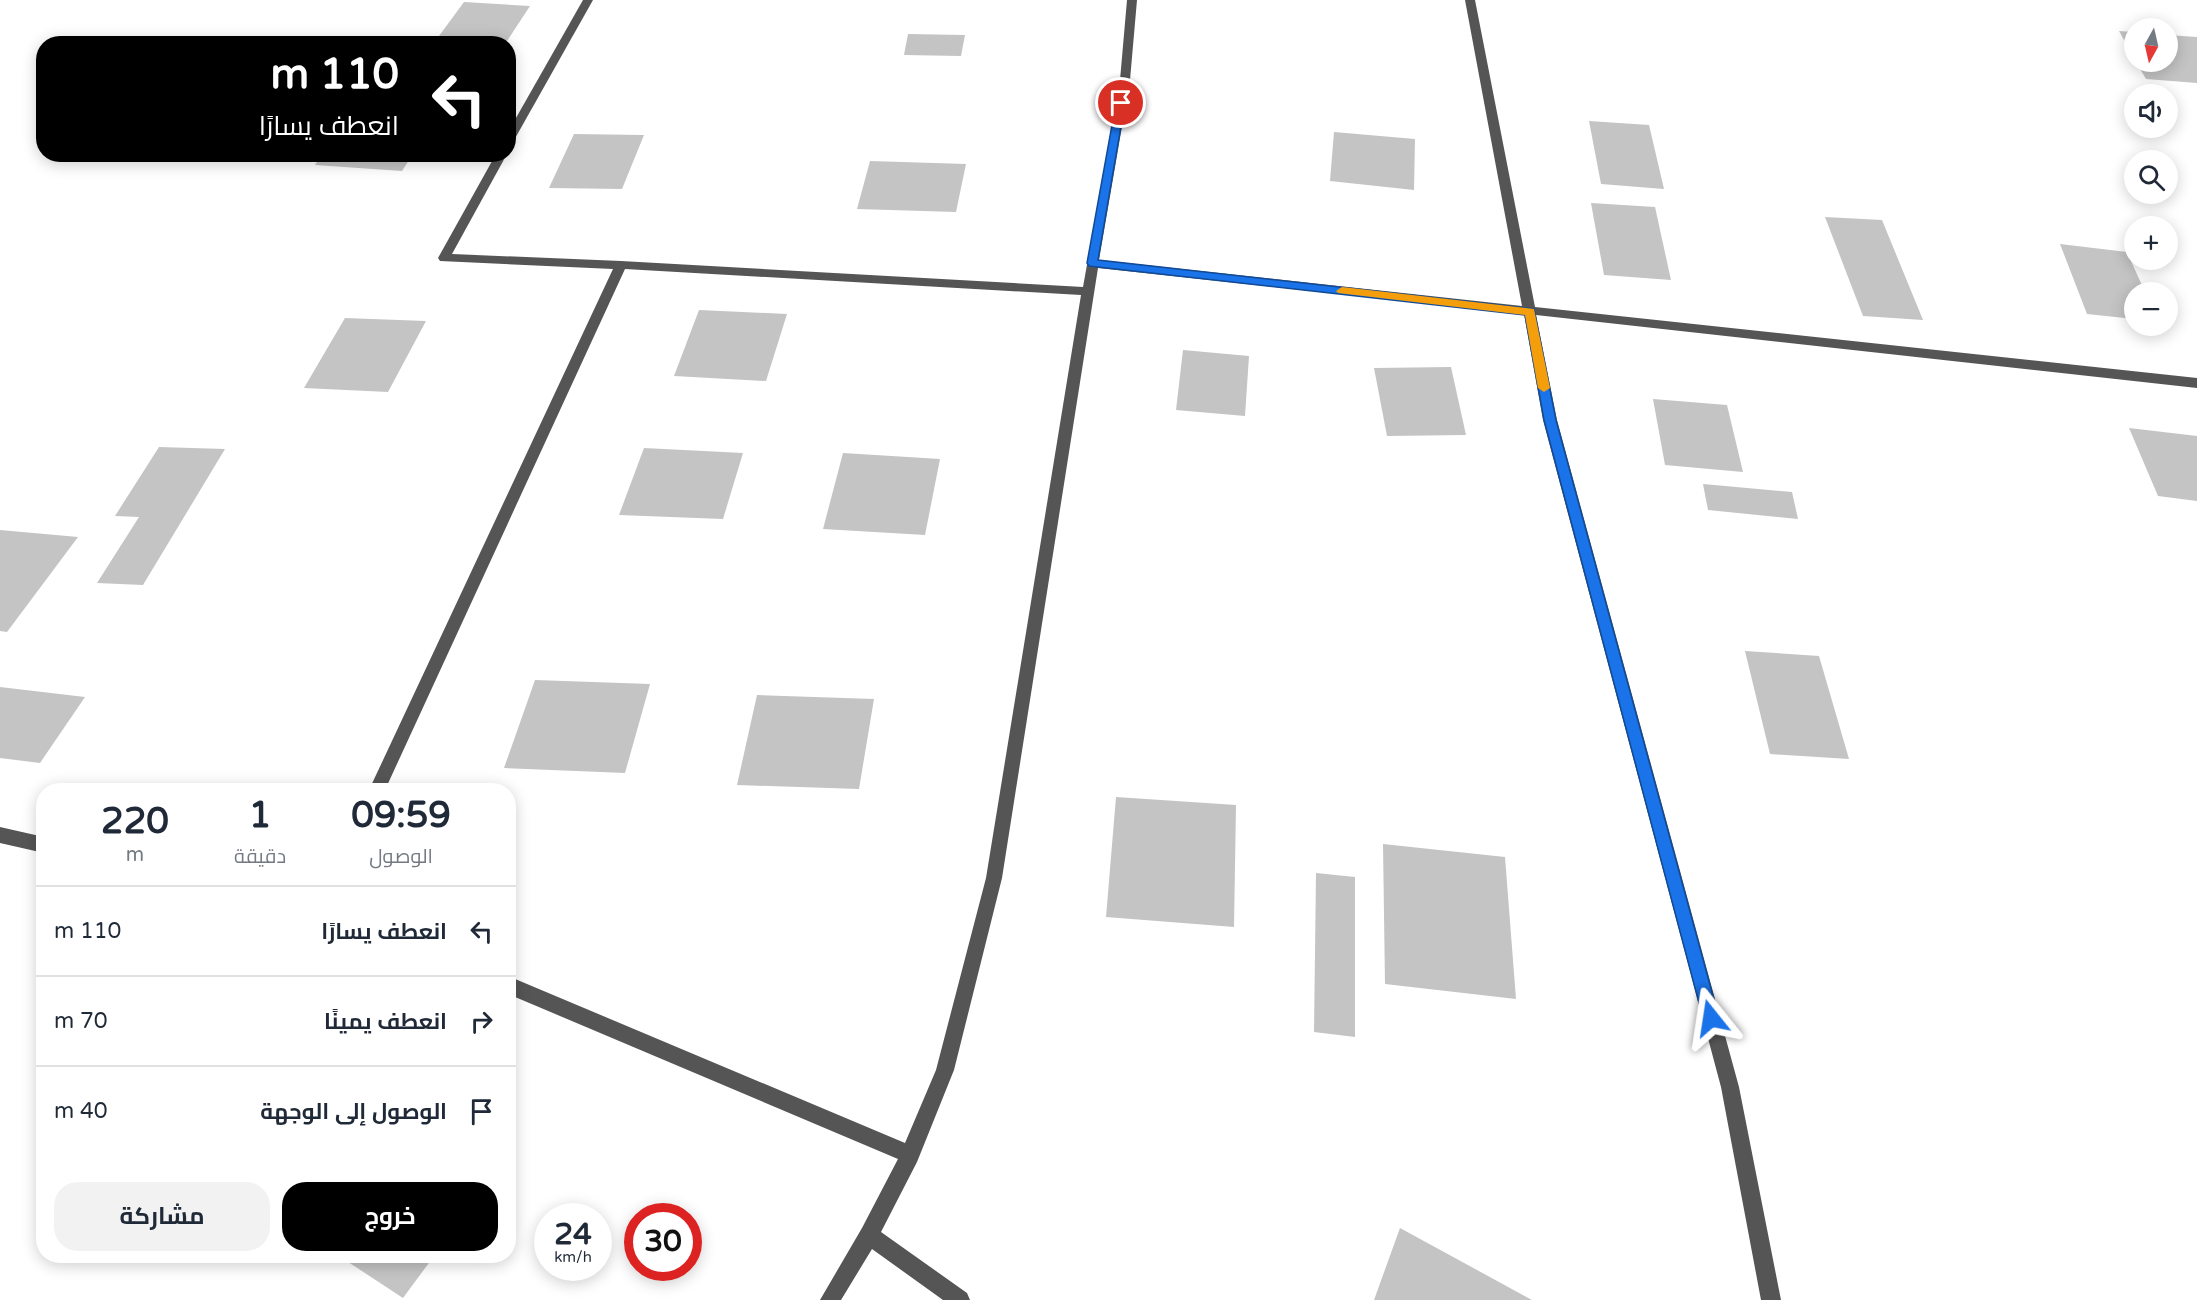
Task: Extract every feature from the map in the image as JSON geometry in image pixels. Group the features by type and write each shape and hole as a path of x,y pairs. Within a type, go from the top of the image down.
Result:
{"street":[{"path":"516,128 588,0"},
{"path":"830,1300 869,1236 910,1155 945,1070 994,878 1092,263 1125,80 1132,0"},
{"path":"1470,0 1550,420 1730,1087 1771,1300"},
{"path":"498,162 444,258 621,265 1088,291"},
{"path":"1092,263 2197,383"},
{"path":"381,783 621,265"},
{"path":"0,835 36,843"},
{"path":"516,988 910,1155"},
{"path":"869,1236 960,1300"}],"building":[{"path":"464,2 530,6 510,36 439,36"},
{"path":"908,34 965,35 961,56 904,55"},
{"path":"2178,36 2197,37 2197,83 2146,79 2142,72 2178,72"},
{"path":"1589,121 1649,125 1664,189 1601,184"},
{"path":"1334,132 1415,139 1414,190 1330,181"},
{"path":"574,134 644,135 622,189 549,188"},
{"path":"870,161 966,164 956,212 857,209"},
{"path":"317,162 408,162 402,171 315,165"},
{"path":"1591,203 1655,207 1671,280 1604,275"},
{"path":"1825,217 1882,220 1923,320 1863,316"},
{"path":"2060,244 2124,252 2124,270 2135,270 2140,282 2124,282 2124,318 2087,314"},
{"path":"699,310 787,314 766,381 674,376"},
{"path":"345,318 426,321 388,392 304,388"},
{"path":"1183,350 1249,356 1245,416 1176,410"},
{"path":"1451,367 1466,435 1387,436 1374,368"},
{"path":"1653,399 1727,405 1743,472 1665,465"},
{"path":"2129,428 2197,436 2197,501 2158,496"},
{"path":"159,447 225,449 143,585 97,583 139,517 115,516"},
{"path":"644,448 743,453 723,519 619,515"},
{"path":"843,453 940,459 925,535 823,529"},
{"path":"1703,484 1792,492 1798,519 1708,510"},
{"path":"0,530 78,537 7,632 0,631"},
{"path":"1745,651 1819,656 1849,759 1770,754"},
{"path":"535,680 650,684 625,773 504,768"},
{"path":"0,687 85,697 40,763 0,758"},
{"path":"757,695 874,699 859,789 737,785"},
{"path":"1116,797 1236,805 1234,927 1106,917"},
{"path":"1383,844 1505,857 1516,999 1385,984"},
{"path":"1316,873 1355,877 1355,1037 1314,1032"},
{"path":"1400,1228 1532,1300 1374,1300"},
{"path":"350,1263 429,1263 403,1298"}],"slow traffic":[{"path":"1342,291 1530,312 1544,388"}],"route":[{"path":"1121,103 1092,263 1530,312 1550,420 1711,1018"}]}
